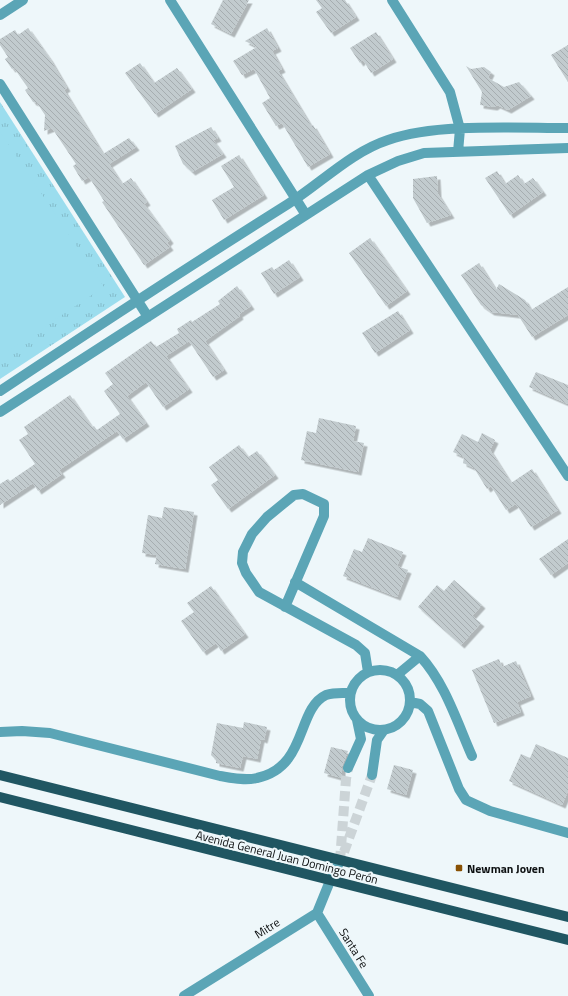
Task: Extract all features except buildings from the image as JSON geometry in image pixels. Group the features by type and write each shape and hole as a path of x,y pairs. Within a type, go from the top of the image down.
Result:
{"main road":[{"name":"Avenida General Juan Domingo Perón","path":"0,775 568,917"},
{"name":"Avenida General Juan Domingo Perón","path":"0,797 568,940"}],"street":[{"path":"0,15 23,0"},
{"path":"170,0 306,215"},
{"path":"392,0 450,92 460,129 458,152"},
{"path":"0,84 148,317"},
{"path":"0,391 137,300 296,199 362,152 387,140 413,133 460,129 568,128"},
{"path":"0,412 306,215 368,176 398,161 424,153 568,148"},
{"path":"368,176 568,476"},
{"path":"285,607 324,516 324,504 303,494 294,495 267,517 252,534 243,552 242,563 246,573 259,592 285,607 356,645 364,653 368,672"},
{"path":"295,582 420,656 431,668 442,687 472,756"},
{"path":"397,675 420,656"},
{"path":"348,768 361,739 357,720 351,708 350,693 354,685 360,677 368,672 378,670 387,671 397,675 404,682 409,691 410,702 408,712 403,720 394,727 384,730 374,730 357,720"},
{"path":"0,732 22,731 50,733 220,776 243,780 269,774 290,758 308,717 325,696 336,692 350,693"},
{"path":"410,702 420,704 428,711 459,789 466,800 490,812 568,833"},
{"path":"372,775 377,740 384,730"},
{"path":"317,913 340,861"},
{"name":"Mitre","path":"184,996 317,913"},
{"name":"Santa Fe","path":"317,913 369,996"}],"green space":[{"path":"0,102 125,297 0,379"},
{"path":"0,132 104,287 0,356"}],"tunnel":[{"path":"340,861 348,768"},
{"path":"344,852 372,775"}],"place":[{"name":"Newman Joven","path":"459,868"}]}
